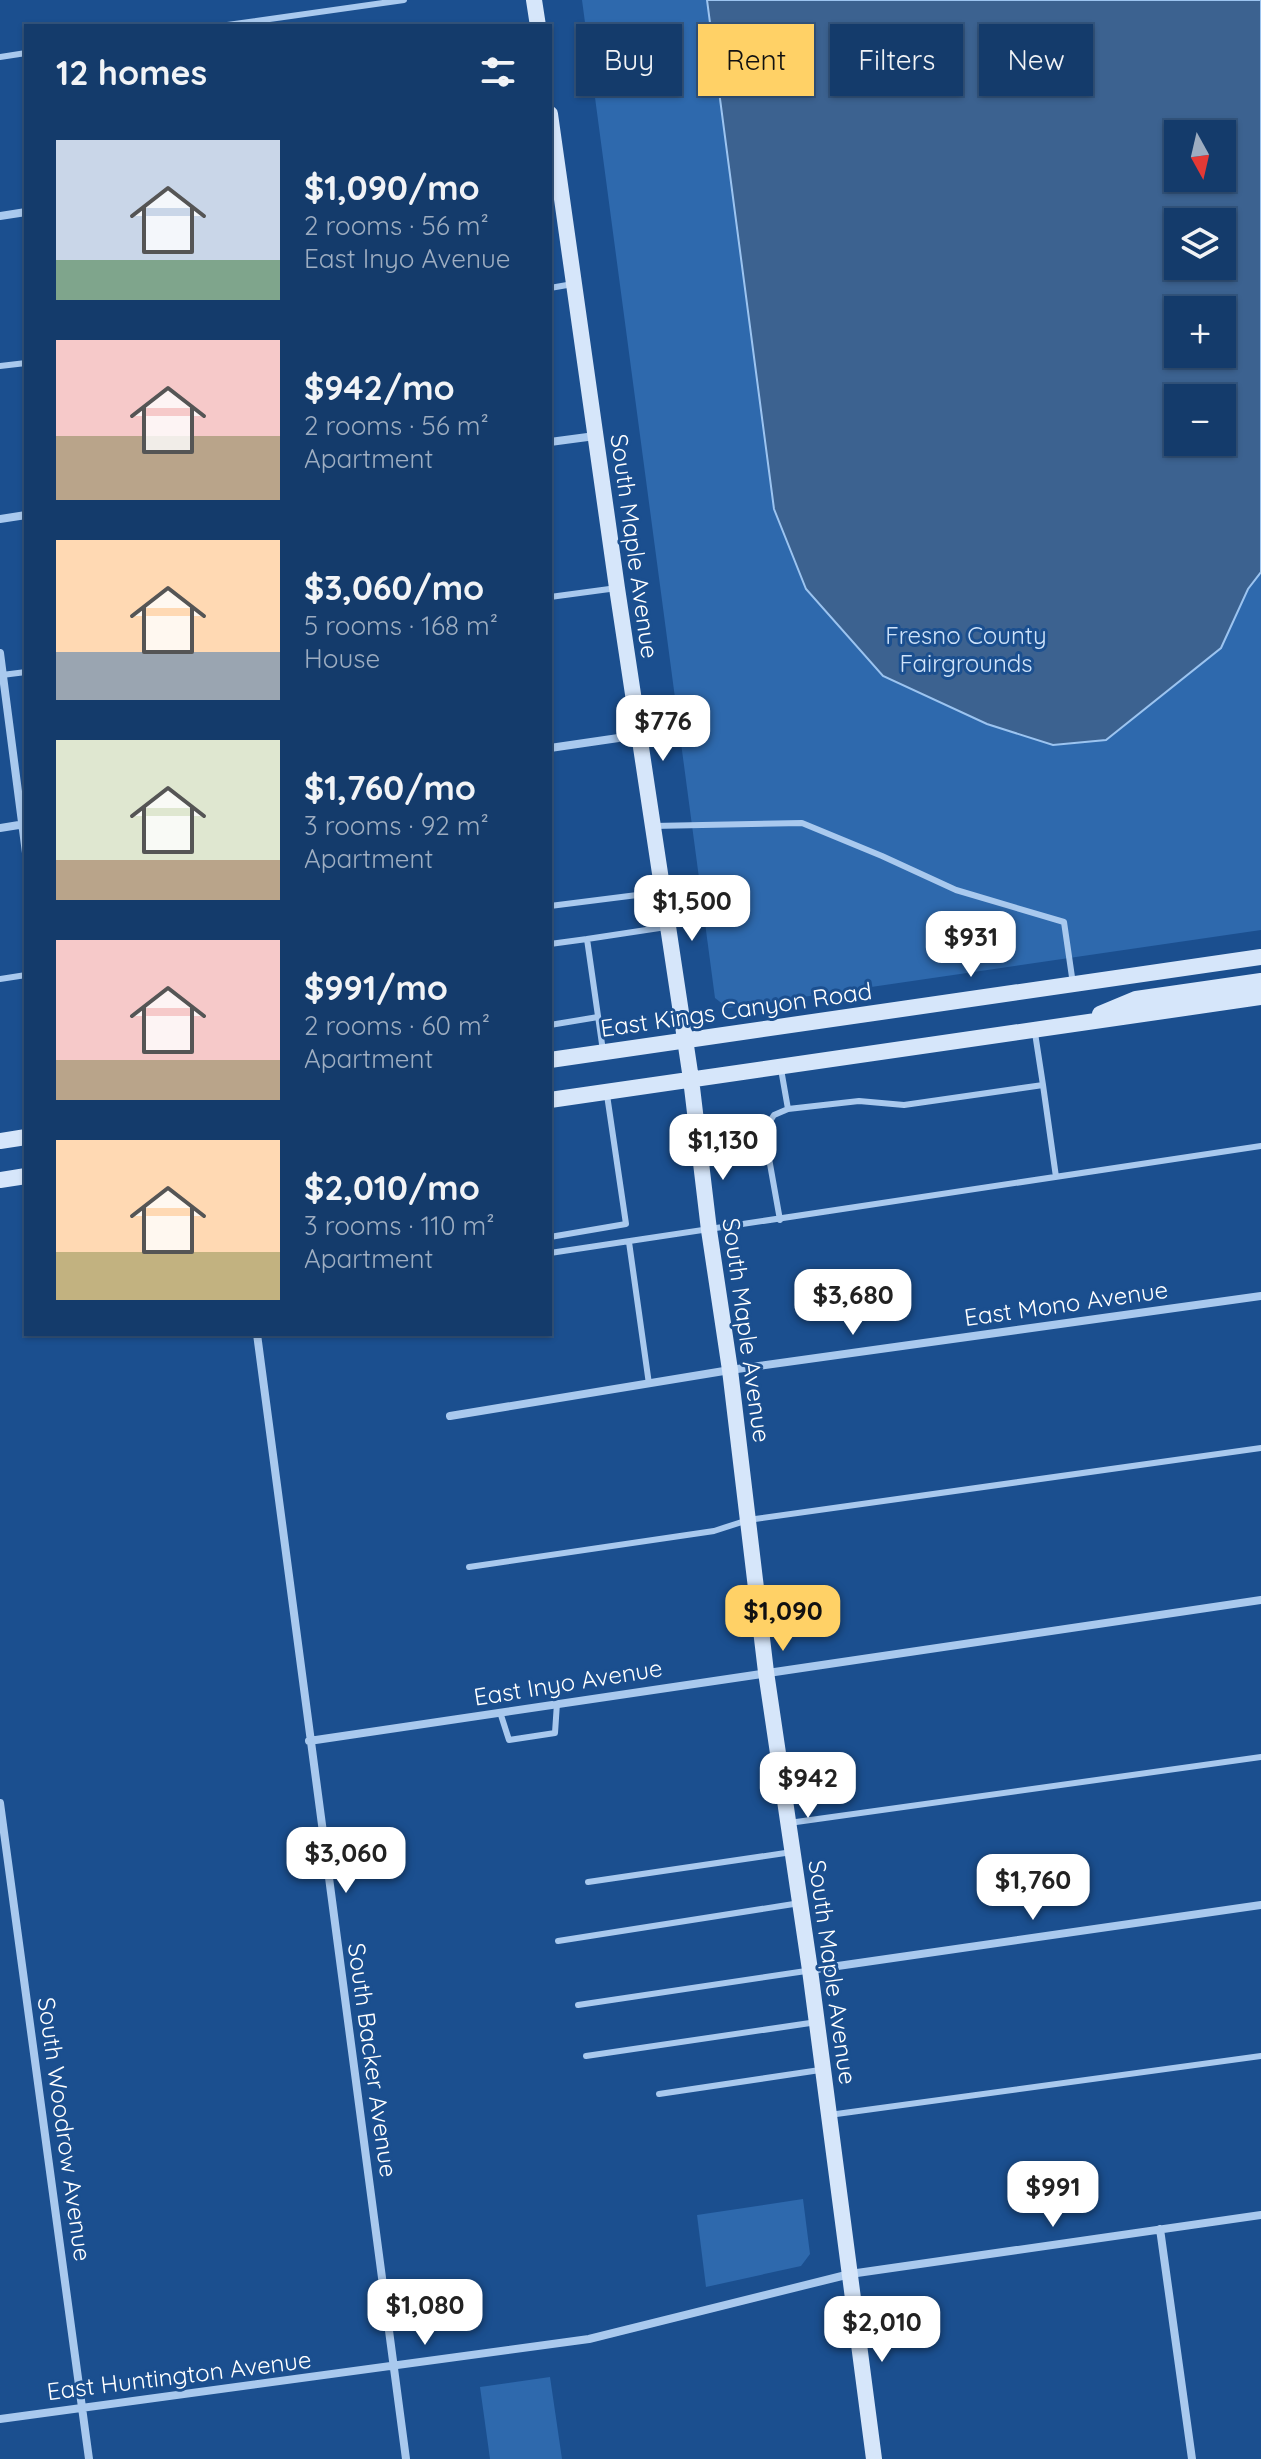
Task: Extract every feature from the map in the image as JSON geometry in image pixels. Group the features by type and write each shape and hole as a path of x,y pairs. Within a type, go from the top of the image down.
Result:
{"main road":[{"path":"534,0 538,24"},
{"name":"South Maple Avenue","path":"552,135 686,1040 766,1672 810,1970 874,2459"},
{"name":"East Kings Canyon Road","path":"552,1060 1261,957"},
{"path":"1080,1023 1136,999 1261,981"},
{"path":"552,1100 1261,997"},
{"path":"0,1141 24,1137"},
{"path":"0,1180 24,1176"}],"street":[{"path":"0,216 24,212"},
{"path":"552,442 595,436"},
{"path":"0,519 24,515"},
{"path":"0,653 24,824 0,828"},
{"path":"552,748 639,735"},
{"name":"East Mono Avenue","path":"450,1416 730,1370 1261,1296"},
{"name":"South Backer Avenue","path":"257,1336 406,2459"},
{"name":"East Inyo Avenue","path":"309,1741 1261,1600"},
{"name":"South Woodrow Avenue","path":"0,1803 89,2459"},
{"path":"810,1970 1261,1905"},
{"name":"East Huntington Avenue","path":"0,2419 589,2339 850,2274 1261,2215"},
{"path":"1160,2229 1192,2459"}],"lane":[{"path":"234,24 404,0"},
{"path":"0,57 24,53"},
{"path":"552,288 573,284"},
{"path":"0,366 24,363"},
{"path":"552,597 617,588"},
{"path":"1,675 24,672"},
{"path":"653,826 802,823 956,890 1064,922 1073,984"},
{"path":"552,906 664,891"},
{"path":"552,944 669,926"},
{"path":"587,939 603,1052"},
{"path":"0,979 24,975"},
{"path":"552,1025 598,1017"},
{"path":"1034,1030 1056,1177"},
{"path":"781,1066 788,1109"},
{"path":"780,1220 765,1136 774,1115 788,1109 859,1101 904,1105 1043,1085"},
{"path":"552,1237 626,1224 607,1091"},
{"path":"552,1253 1261,1146"},
{"path":"629,1242 649,1384"},
{"path":"469,1567 714,1531 748,1520 1261,1448"},
{"path":"500,1712 509,1740 555,1733 557,1703"},
{"path":"788,1823 1261,1757"},
{"path":"588,1882 792,1852"},
{"path":"558,1941 800,1903"},
{"path":"578,2005 810,1970"},
{"path":"586,2056 817,2022"},
{"path":"829,2115 1261,2056"},
{"path":"659,2094 823,2069"}],"green space":[{"name":"Fresno County Fairgrounds","path":"582,0 1261,0 1261,930 728,1008 715,998 595,96 682,96 682,24 585,24"},
{"path":"803,2199 810,2254 801,2266 706,2287 697,2215"},
{"path":"550,2377 562,2459 490,2459 480,2387"}],"shaded area":[{"path":"707,0 1261,0 1261,572 1248,589 1221,648 1106,740 1053,745 987,724 883,676 806,589 774,509 720,96 814,96 814,24 710,24"}]}
